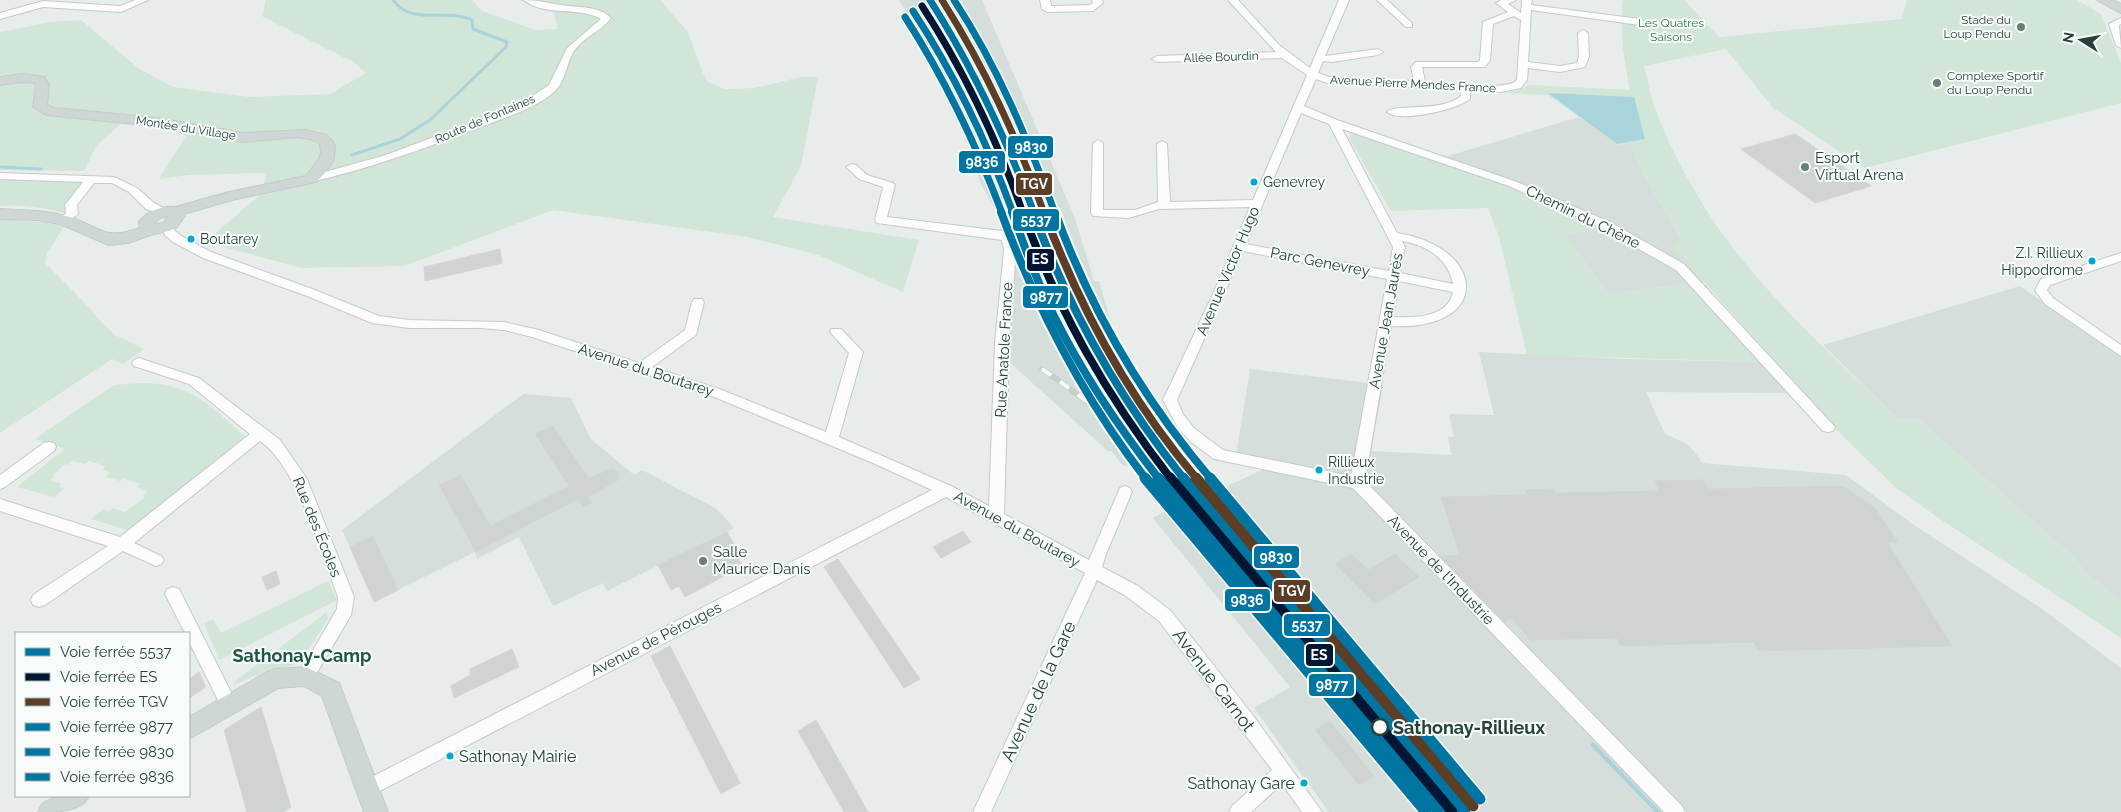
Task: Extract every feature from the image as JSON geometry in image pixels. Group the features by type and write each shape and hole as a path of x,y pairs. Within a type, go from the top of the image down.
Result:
{"main road":[{"path":"2103,0 2121,9"},
{"name":"Montée du Village","path":"0,81 22,78 39,80 44,85 40,107 51,112 172,124 241,137 314,135 326,143 328,150 320,172 311,179"},
{"path":"0,214 37,215 64,220 101,238 116,240 211,202 311,179"},
{"path":"190,728 275,679 306,676 331,690 376,812"},
{"path":"50,812 76,797"}],"street":[{"path":"0,16 42,4 122,9 143,0"},
{"name":"Route de Fontaines","path":"311,179 356,169 386,159 521,106 554,87 564,59 572,47 582,36 602,24 606,18 602,14 560,8 529,0"},
{"path":"1045,0 1047,9 1093,8 1098,3 1097,0"},
{"path":"1233,0 1251,22 1284,54 1311,75"},
{"name":"Avenue Victor Hugo","path":"1170,400 1258,203 1297,107 1344,0"},
{"path":"1382,0 1409,25"},
{"path":"1509,0 1501,3 1525,19"},
{"path":"1527,3 1640,22"},
{"name":"Avenue Pierre Mendes France","path":"1311,75 1327,80 1501,89 1517,86 1522,80 1524,64 1527,3"},
{"path":"1420,84 1416,67 1420,64 1481,64 1485,60 1488,22 1515,13"},
{"path":"2121,21 2114,24 2121,45"},
{"path":"1524,64 1563,69 1581,65 1584,57 1583,33"},
{"path":"1318,58 1332,59 1378,52"},
{"name":"Allée Bourdin","path":"1157,60 1284,54"},
{"path":"1392,112 1428,111 1460,102 1466,97 1465,87"},
{"path":"1297,107 1333,122"},
{"name":"Avenue Jean Jaurès","path":"1333,122 1399,246 1357,483"},
{"name":"Chemin du Chêne","path":"1333,122 1513,184 1606,225 1680,267 1828,427"},
{"path":"1098,143 1097,213 1126,215 1143,213 1157,206 1258,203"},
{"path":"1162,144 1164,206"},
{"name":"Rue Anatole France","path":"852,167 863,177 889,185 881,220 1002,235 1007,238 1010,250 1002,343 996,517"},
{"path":"0,176 75,178"},
{"name":"Avenue du Boutarey","path":"75,178 114,180 126,185 150,206 177,239 207,255 311,292 377,320 409,324 504,326 534,333 717,393 830,439 946,490 1094,570"},
{"path":"64,220 72,214 71,205 94,178"},
{"path":"138,196 161,221"},
{"path":"1387,321 1416,321 1439,316 1455,303 1460,288 1457,272 1439,250 1418,240 1394,236"},
{"name":"Parc Genevrey","path":"1239,246 1460,288"},
{"path":"2121,257 2045,282 2041,290 2049,301 2121,351"},
{"path":"641,368 691,332 698,302"},
{"path":"830,439 856,352 836,332"},
{"name":"Rue des Écoles","path":"139,363 194,381 275,444 300,479 346,597 344,610 306,676"},
{"path":"1170,400 1178,418 1201,444 1219,454 1357,483"},
{"path":"39,600 122,544 260,434"},
{"path":"0,483 48,447"},
{"name":"Avenue de l'Industrie","path":"1357,483 1676,812"},
{"name":"Avenue de Pérouges","path":"366,789 946,490"},
{"name":"Avenue de la Gare","path":"982,812 1094,570 1098,554 1126,492"},
{"path":"0,505 122,544 156,560"},
{"name":"Avenue Carnot","path":"1094,570 1132,591 1165,616 1246,720 1282,773 1313,812"},
{"path":"173,594 229,705"},
{"path":"1238,812 1282,773"}],"shaded area":[{"path":"899,0 982,0 1075,218 1094,281 1099,281 1120,352 1123,353 1143,404 1148,412 1157,416 1205,484 1208,483 1214,492 1262,470 1263,459 1236,455 1250,369 1370,383 1383,387 1371,451 1451,455 1448,437 1454,437 1449,414 1494,415 1479,352 1630,359 1766,362 1795,393 1646,392 1665,434 1686,443 1702,463 1846,475 1914,525 2041,608 2121,668 2121,812 1329,812 1254,708 1290,687 1153,518 1175,505 1147,470 1122,465 1112,451 1108,451 1008,361 1015,244 1010,234 1000,232 1000,217 980,183 968,133 927,45"},
{"path":"1579,117 1618,145 1630,143 1647,180 1681,239 1671,250 1684,256 1704,282 1608,294 1564,233 1616,226 1589,212 1441,158"},
{"path":"2020,286 2121,357 2121,602 2089,575 2069,553 1917,418 1899,420 1823,345"},
{"path":"523,394 571,398 591,439 634,475 642,470 717,509 734,528 607,591 603,583 553,606 519,537 477,559 475,552 374,602 342,530"}],"green space":[{"path":"265,0 472,0 482,11 536,30 558,29 553,10 533,6 518,0 660,0 688,32 708,82 724,89 754,88 801,77 818,77 801,166 773,217 919,240 903,292 818,255 747,237 553,210 405,266 301,268 205,242 262,193 266,173 189,175 159,179 186,136 171,128 123,122 97,145 84,171 0,170 0,32 51,22 81,20 138,68 173,87 250,97 330,94 366,73 353,62 263,17"},
{"name":"Les Quatres Saisons","path":"1623,0 1684,0 1719,37 1901,19 1907,0 2077,0 2101,14 2121,63 2121,103 1865,168 1773,108 1726,49 1644,66 1659,119 1686,175 1735,251 1760,281 1814,338 1899,420 1917,418 2069,553 2089,575 2121,602 2121,638 1940,519 1895,487 1838,431 1693,270 1685,256 1670,250 1681,239 1647,180 1630,143 1618,145 1548,95 1505,93 1520,90 1529,85 1630,90 1623,45"},
{"path":"1356,133 1497,182 1606,229 1565,234 1608,294 1688,284 1766,362 1527,355 1499,237 1488,208 1391,211 1349,138 1351,134"},
{"path":"0,177 86,179 68,214 34,207 0,206"},
{"path":"0,219 42,222 64,226 47,253 45,263 115,335 144,349 123,364 112,359 0,433"},
{"path":"159,384 188,392 211,407 248,439 137,527 127,530 91,519 103,509 110,511 113,508 125,512 145,497 143,496 148,491 137,487 140,484 123,479 120,481 105,477 110,472 102,470 106,466 89,461 85,464 73,461 68,465 65,464 50,480 61,484 59,487 64,489 54,497 17,487 65,449 35,439 114,385"},
{"path":"328,581 337,600 219,660 204,623 213,619 221,633"},
{"path":"327,612 328,619 303,659 294,665 273,669 233,685 234,682"}],"water":[{"path":"1548,93 1634,97 1645,139 1617,144"}],"building":[{"name":"Esport Virtual Arena","path":"1795,134 1871,186 1815,203 1741,149"},
{"path":"500,249 502,263 425,281 424,267"},
{"path":"553,426 588,478 612,469 619,472 618,480 588,497 592,502 583,507 578,499 476,552 439,485 461,475 490,526 569,486 535,434"},
{"path":"1703,480 1708,489 1843,486 1875,508 1898,542 1887,542 1952,646 1758,651 1754,642 1620,646 1617,638 1529,640 1527,635 1511,618 1505,622 1440,556 1460,555 1441,497 1527,495 1525,490 1553,489 1555,493 1659,491 1655,481"},
{"path":"963,531 971,542 941,558 933,547"},
{"name":"Salle Maurice Danis","path":"727,532 741,556 738,558 743,566 685,597 679,586 671,590 658,565"},
{"path":"373,536 398,590 374,602 350,547"},
{"path":"1351,554 1368,570 1395,554 1419,577 1375,604 1335,564"},
{"path":"838,559 920,679 904,688 824,567"},
{"path":"276,571 280,584 267,590 262,577"},
{"path":"670,646 740,783 721,794 651,656"},
{"path":"512,649 519,667 454,698 451,686 470,675 470,669"},
{"path":"199,672 206,687 190,697 190,678"},
{"path":"261,707 291,807 283,812 247,812 224,730"},
{"path":"816,720 868,812 844,812 798,731"},
{"name":"Sathonay-Rillieux","path":"1330,721 1374,776 1359,785 1315,730"}],"waterway":[{"path":"352,155 400,139 430,120 506,47 507,42 473,29 472,20 452,15 419,15 400,8 393,0"},
{"path":"0,167 41,169"},
{"path":"1593,745 1658,812"}],"railway":[{"path":"1042,369 1109,420 1140,448 1169,479"},
{"path":"1168,478 1186,501"}],"rail line":[{"name":"5537","path":"930,0 962,52 990,106 1014,161 1062,285 1087,336 1116,385 1183,478 1465,812"},
{"name":"TGV","path":"942,0 973,51 1001,104 1024,158 1057,247 1084,308 1111,357 1141,404 1191,472 1473,806"},
{"name":"9830","path":"954,0 985,50 1011,102 1027,138 1080,276 1118,351 1133,374 1199,465 1480,799"},
{"name":"ES","path":"922,6 944,40 982,111 999,148 1038,255 1053,290 1079,341 1108,391 1175,484 1452,812"},
{"name":"9877","path":"913,11 935,45 964,97 989,151 1029,257 1056,319 1069,345 1115,420 1168,491 1439,812"},
{"name":"9836","path":"905,17 936,67 964,120 1035,298 1076,377 1092,402 1124,450 1160,497 1426,812"}],"place":[{"name":"Stade du Loup Pendu","path":"2021,27"},
{"name":"Complexe Sportif du Loup Pendu","path":"1937,83"},
{"name":"Esport Virtual Arena","path":"1805,167"},
{"name":"Genevrey","path":"1254,182"},
{"name":"Boutarey","path":"191,239"},
{"name":"Z.I. Rillieux Hippodrome","path":"2092,261"},
{"name":"Rillieux Industrie","path":"1319,470"},
{"name":"Salle Maurice Danis","path":"703,561"},
{"name":"Sathonay-Rillieux","path":"1380,727"},
{"name":"Sathonay Mairie","path":"450,756"},
{"name":"Sathonay Gare","path":"1304,783"}],"district":[{"name":"Sathonay-Camp","path":"302,655"}]}
